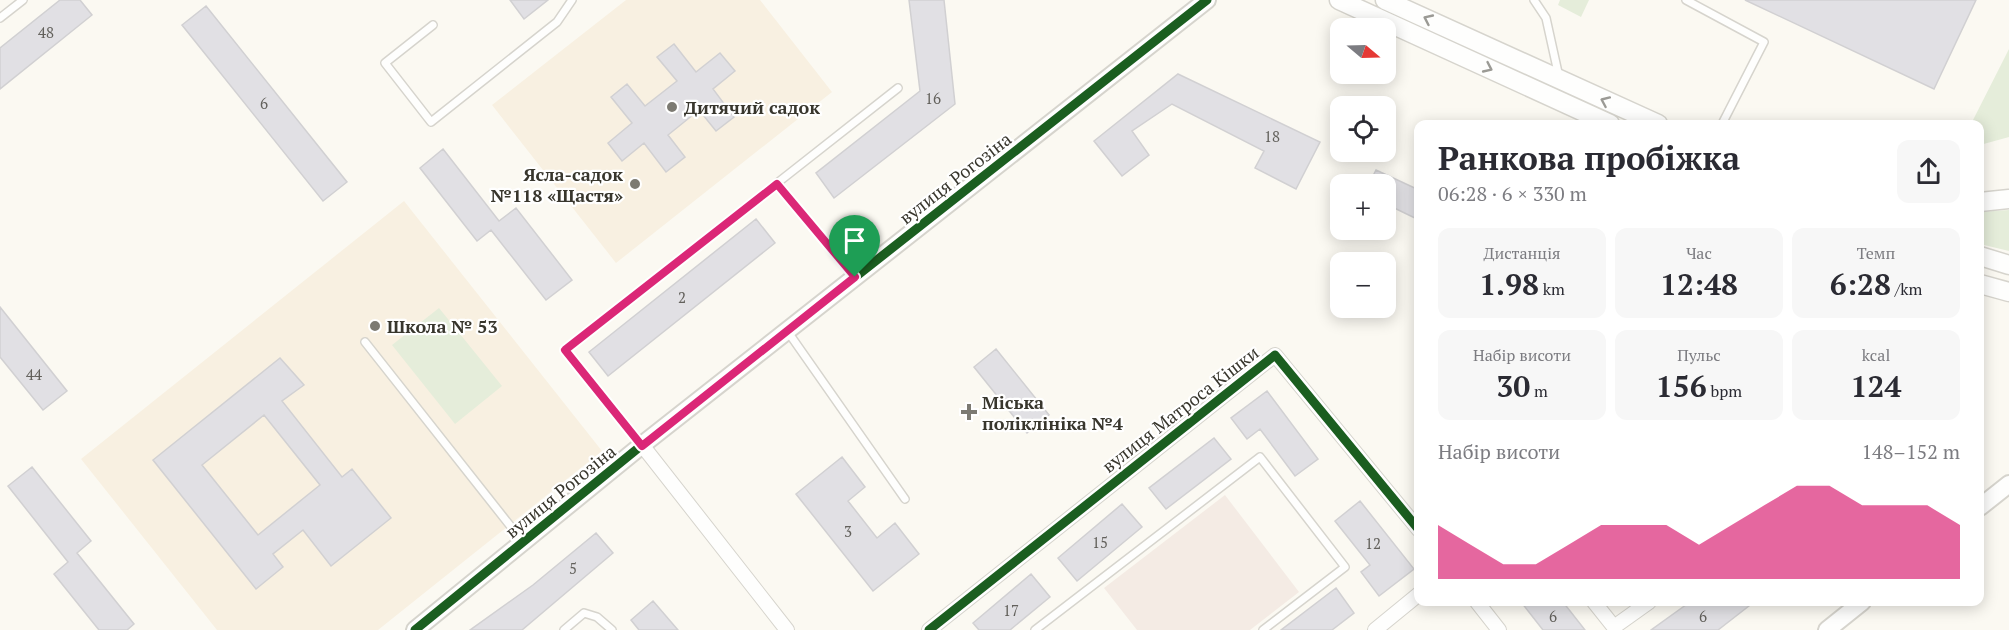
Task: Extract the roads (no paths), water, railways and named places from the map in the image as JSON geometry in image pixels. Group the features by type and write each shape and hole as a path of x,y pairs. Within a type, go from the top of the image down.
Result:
{"main road":[{"path":"1339,0 1601,120"},
{"path":"1387,0 1649,120"},
{"path":"1984,202 2009,199"},
{"path":"1984,257 2009,265"},
{"path":"1984,285 2009,292"}],"street":[{"name":"вулиця Рогозіна","path":"415,630 642,446 1207,0"},
{"name":"вулиця Матроса Кішки","path":"929,630 1275,355 1414,524"},
{"path":"642,446 787,630"},
{"path":"1984,504 2009,484"},
{"path":"1375,630 1414,598"},
{"path":"1480,606 1499,630"},
{"path":"1597,606 1614,627 1643,606"},
{"path":"1827,630 1857,606"}],"lane":[{"path":"0,18 23,0"},
{"path":"434,25 385,63 431,122 557,22 572,0"},
{"path":"1534,0 1546,18 1560,80"},
{"path":"1686,0 1764,42 1724,120"},
{"path":"642,446 565,350 898,88"},
{"path":"777,184 855,277"},
{"path":"787,331 905,499"},
{"path":"365,342 523,542"},
{"path":"1035,630 1260,457 1345,567 1263,630"},
{"path":"564,630 584,613 597,617 612,630"}],"place":[{"name":"Дитячий садок","path":"672,107"},
{"name":"Ясла-садок №118 «Щастя»","path":"635,184"},
{"name":"Школа № 53","path":"375,326"},
{"name":"Міська поліклініка №4","path":"969,412"}]}
